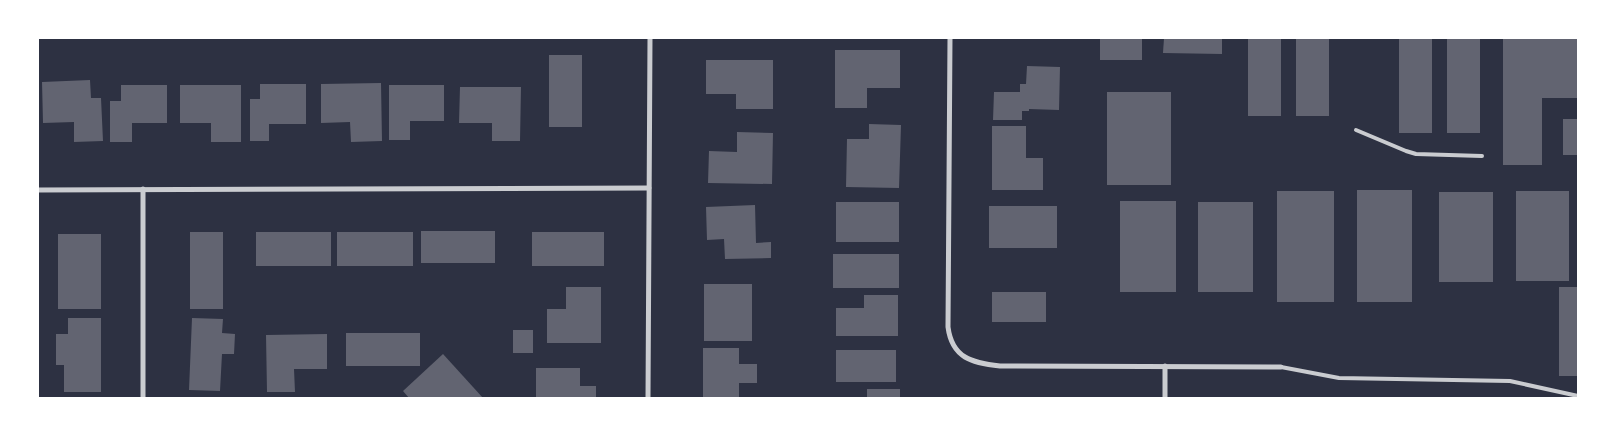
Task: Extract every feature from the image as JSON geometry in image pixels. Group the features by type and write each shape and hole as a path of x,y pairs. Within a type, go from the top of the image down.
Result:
{"street":[{"path":"648,398 650,38"},
{"path":"950,38 948,327 951,344 961,355 978,363 1000,366 1280,367"},
{"path":"38,190 649,188"},
{"path":"143,189 143,398"},
{"path":"1166,366 1166,398"}],"lane":[{"path":"1356,130 1416,154 1482,156"},
{"path":"1280,367 1339,378 1510,381 1578,396"}],"building":[{"path":"1100,38 1142,38 1142,60 1100,60"},
{"path":"1164,38 1222,38 1222,54 1163,53"},
{"path":"1248,38 1281,38 1281,116 1248,116"},
{"path":"1296,38 1329,38 1329,116 1296,116"},
{"path":"1399,38 1432,38 1432,133 1399,133"},
{"path":"1447,38 1480,38 1480,133 1447,133"},
{"path":"1503,38 1578,39 1578,98 1542,98 1542,165 1503,165"},
{"path":"835,50 900,50 900,88 867,88 867,108 835,108"},
{"path":"549,55 582,55 582,127 549,127"},
{"path":"706,60 773,60 773,109 736,109 736,94 706,94"},
{"path":"1027,66 1060,67 1059,110 1029,109 1029,111 1022,111 1022,120 993,120 994,92 1020,92 1020,84 1026,84"},
{"path":"90,80 91,98 101,98 103,141 74,142 74,122 43,123 42,82"},
{"path":"381,83 382,141 351,142 350,122 321,123 321,84"},
{"path":"260,84 306,84 306,124 269,124 269,141 250,141 250,99 260,99"},
{"path":"121,85 167,85 167,123 132,123 132,142 110,142 110,101 121,101"},
{"path":"180,85 241,85 241,142 211,142 211,123 180,123"},
{"path":"389,85 444,85 444,121 410,121 410,140 389,140"},
{"path":"460,87 521,87 520,141 492,141 492,123 459,123"},
{"path":"1107,92 1171,92 1171,185 1107,185"},
{"path":"1563,119 1578,119 1578,155 1563,155"},
{"path":"869,124 901,125 899,188 846,187 847,139 869,139"},
{"path":"992,126 1026,126 1026,158 1043,158 1043,190 992,190"},
{"path":"737,132 773,133 772,184 708,183 709,151 737,152"},
{"path":"1357,190 1412,190 1412,302 1357,302"},
{"path":"1277,191 1334,191 1334,302 1277,302"},
{"path":"1516,191 1569,191 1569,281 1516,281"},
{"path":"1439,192 1493,192 1493,282 1439,282"},
{"path":"1120,201 1176,201 1176,292 1120,292"},
{"path":"836,202 899,202 899,242 836,242"},
{"path":"1198,202 1253,202 1253,292 1198,292"},
{"path":"755,205 756,243 771,242 771,258 725,259 724,239 707,240 706,207"},
{"path":"989,206 1057,206 1057,248 989,248"},
{"path":"421,231 495,231 495,263 421,263"},
{"path":"190,232 223,232 223,309 190,309"},
{"path":"256,232 331,232 331,266 256,266"},
{"path":"337,232 413,232 413,266 337,266"},
{"path":"532,232 604,232 604,266 532,266"},
{"path":"58,234 101,234 101,309 58,309"},
{"path":"833,254 899,254 899,288 833,288"},
{"path":"704,284 752,284 752,341 704,341"},
{"path":"566,287 601,287 601,343 547,343 547,309 566,309"},
{"path":"1559,287 1578,287 1578,376 1559,376"},
{"path":"992,292 1046,292 1046,322 992,322"},
{"path":"864,295 898,295 898,336 836,336 836,308 864,308"},
{"path":"68,318 101,318 101,392 64,392 64,365 56,365 56,334 68,334"},
{"path":"192,318 223,319 222,333 235,334 234,354 222,354 220,391 189,390"},
{"path":"513,330 533,330 533,353 513,353"},
{"path":"346,333 420,333 420,366 346,366"},
{"path":"327,334 327,369 294,369 295,392 267,392 266,335"},
{"path":"703,348 739,348 739,364 757,364 757,383 739,383 739,398 703,398"},
{"path":"836,350 896,350 896,382 836,382"},
{"path":"443,354 483,398 409,398 403,391"},
{"path":"536,368 580,368 580,386 596,386 596,398 536,398"},
{"path":"867,389 900,389 900,398 867,398"}]}
